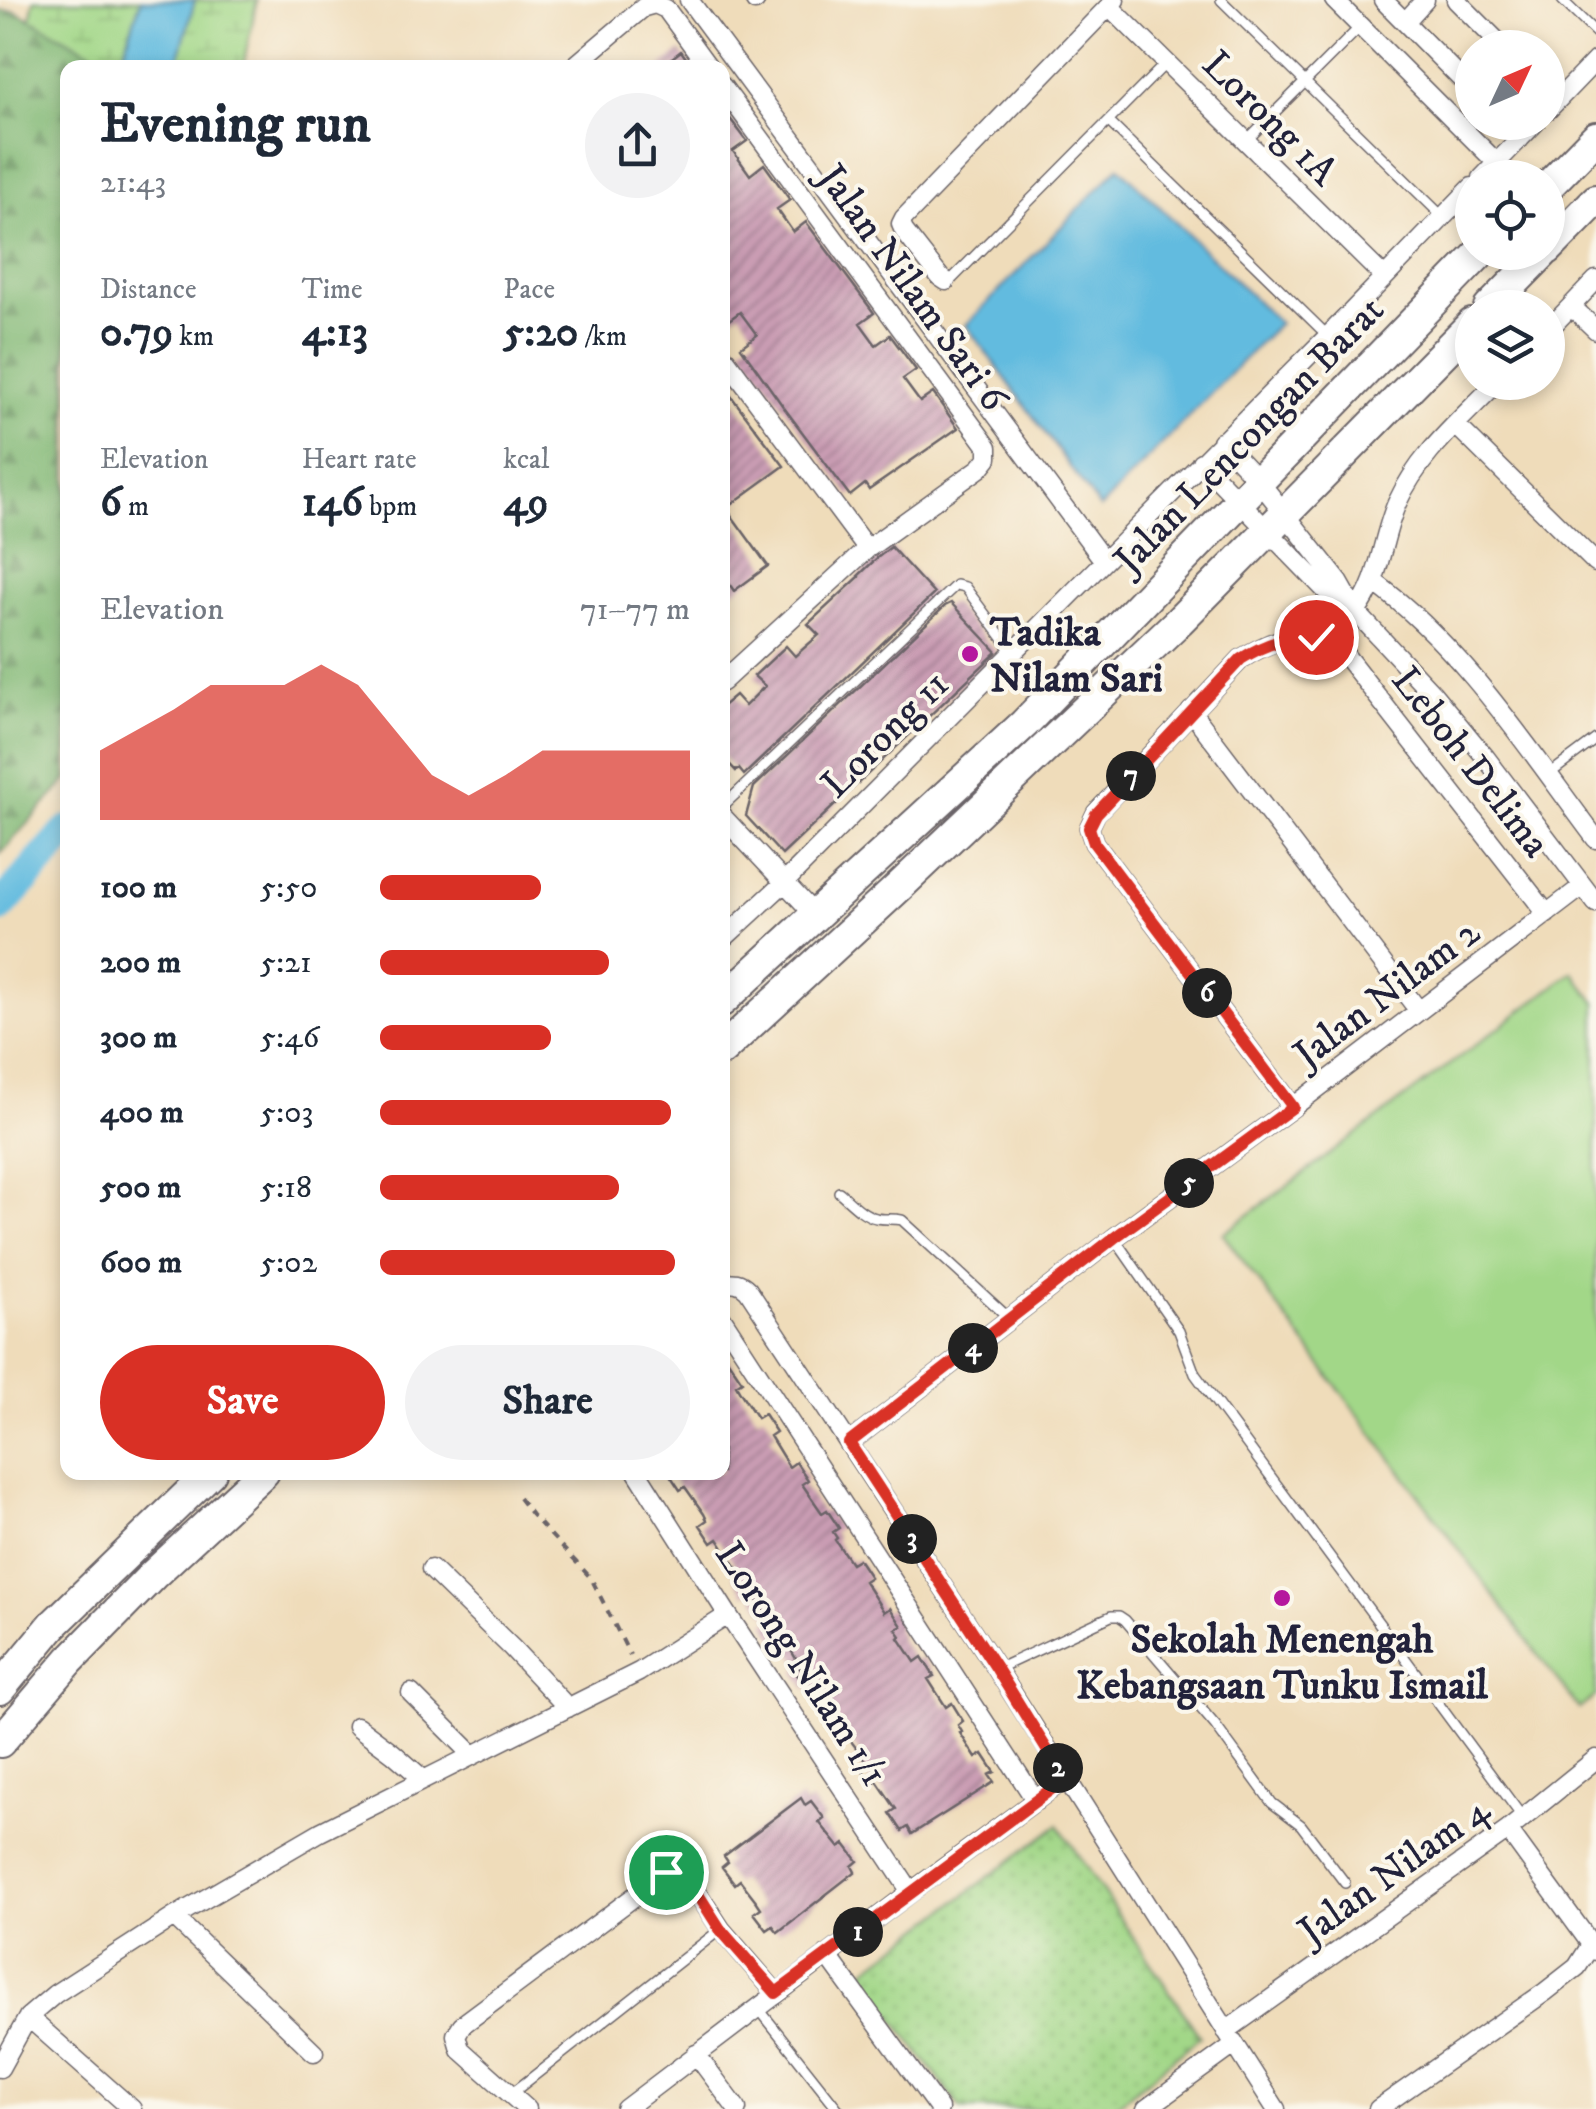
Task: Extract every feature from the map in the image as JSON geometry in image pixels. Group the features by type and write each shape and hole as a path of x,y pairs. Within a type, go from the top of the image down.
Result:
{"highway":[{"path":"1565,169 1596,137"},
{"path":"1565,232 1596,200"},
{"name":"Jalan Lencongan Barat","path":"730,994 1024,724 1463,270"},
{"path":"1507,290 1527,270"},
{"name":"Jalan Lencongan Barat","path":"730,1043 1179,621 1455,341"},
{"path":"0,1689 53,1625 203,1480"},
{"path":"0,1742 70,1660 256,1480"}],"street":[{"path":"690,0 1104,561"},
{"path":"1334,0 1494,160"},
{"path":"1383,0 1455,73"},
{"path":"1405,22 1425,0"},
{"path":"1456,0 1486,30"},
{"path":"946,280 904,231 904,218 1112,3"},
{"name":"Lorong 1A","path":"1112,3 1166,63 1384,277"},
{"path":"581,60 644,6 655,4 666,9 703,60"},
{"path":"1565,88 1596,60"},
{"name":"Jalan Nilam Sari 6","path":"730,97 988,448 988,458 980,468 867,550"},
{"path":"1500,160 1518,140"},
{"name":"Lorong 11","path":"730,933 785,882 1455,205"},
{"path":"1565,312 1596,280"},
{"path":"1571,306 1596,330"},
{"path":"730,365 867,550 730,670"},
{"path":"1356,612 1374,582 1396,504 1424,456 1480,400"},
{"path":"1456,425 1596,563"},
{"path":"1221,442 1248,491 1340,582 1356,612 1465,732 1596,902"},
{"path":"1201,462 1248,491 1276,522"},
{"path":"1374,582 1436,634 1468,670 1596,839"},
{"name":"Leboh Delima","path":"1191,711 1241,659 1263,645 1316,637 1342,651 1547,914"},
{"path":"1293,1107 1094,843 1089,828 1096,814 1191,711 1419,1011"},
{"path":"730,829 815,915"},
{"name":"Jalan Nilam 2","path":"849,1443 1114,1238 1584,886"},
{"path":"730,1282 741,1283 748,1290 997,1669 1276,2109"},
{"path":"730,1330 1036,1800"},
{"name":"Lorong Nilam 1/1","path":"642,1480 911,1892"},
{"path":"431,1569 568,1708"},
{"path":"0,2068 28,2017 55,1994 174,1917 320,1832 639,1672 728,1615"},
{"path":"411,1693 474,1755"},
{"path":"357,1726 424,1780"},
{"name":"Jalan Nilam 4","path":"1146,2109 1230,2038 1508,1830 1596,1759"},
{"path":"631,2107 776,1993 1065,1779"},
{"path":"1378,2109 1546,1992 1594,1948 1508,1830"},
{"path":"527,2109 460,2049 456,2035 462,2025 666,1872 677,1871 687,1877 720,1929 776,1993"},
{"path":"174,1917 314,2052"},
{"path":"827,1956 939,2109"},
{"path":"28,2017 132,2109"},
{"path":"696,2054 737,2109"}],"lane":[{"path":"1221,0 1443,217"},
{"path":"1562,0 1596,33"},
{"path":"1245,142 1360,27"},
{"path":"946,280 952,279 1166,63"},
{"path":"1108,122 1328,336"},
{"path":"730,799 956,585 965,587 1013,652"},
{"path":"1548,774 1596,739"},
{"path":"839,1192 878,1220 898,1217 1010,1319"},
{"path":"1114,1238 1178,1331 1196,1374 1523,1818"},
{"path":"997,1669 1111,1616 1125,1620 1215,1725 1272,1803 1301,1825 1346,1883"},
{"path":"511,2094 720,1929"},
{"path":"758,2007 838,2109"}],"path":[{"path":"519,1498 591,1578 639,1672"}],"green space":[{"path":"34,0 141,0 121,60 108,60 30,19"},
{"path":"195,0 257,0 244,60 178,60"},
{"path":"0,11 15,11 106,60 60,60 60,788 0,854"},
{"path":"1573,972 1596,1003 1596,1696 1579,1709 1223,1234"},
{"path":"1058,1825 1200,2037 1112,2109 961,2109 860,1974"}],"water":[{"path":"141,0 195,0 178,60 121,60"},
{"path":"1119,167 1279,323 1100,508 966,325"}],"building":[{"path":"681,51 687,60 669,60"},
{"path":"730,119 747,141 733,151 750,175 764,164 790,200 777,209 793,232 806,222 874,313 860,323 876,345 890,335 916,370 903,379 920,402 933,393 958,428 869,490 865,484 850,496 741,347 757,335 740,312 730,319"},
{"path":"730,395 784,466 730,505"},
{"path":"730,514 768,566 734,591 730,585"},
{"path":"891,547 934,594 744,775 739,769 736,771 730,765 730,699 735,695 745,706 765,686 754,676 786,646 795,656 819,635 808,624"},
{"path":"951,603 997,652 782,855 746,816 754,787"},
{"path":"730,1363 742,1381 736,1385 757,1418 764,1414 776,1432 770,1436 789,1467 796,1462 808,1480 802,1484 822,1513 827,1510 839,1528 833,1532 835,1540 851,1563 858,1559 870,1577 864,1581 884,1612 890,1608 902,1626 896,1629 899,1638 915,1662 922,1657 934,1676 928,1679 946,1707 952,1703 963,1721 958,1725 960,1733 976,1758 983,1754 995,1772 989,1775 994,1782 912,1834 908,1827 902,1831 890,1813 896,1809 877,1781 872,1785 860,1766 867,1762 844,1732 838,1736 827,1718 832,1714 812,1685 806,1689 795,1671 801,1667 783,1637 777,1641 765,1623 770,1620 751,1591 745,1594 733,1576 740,1572 718,1539 712,1543 700,1525 707,1520 704,1514 685,1487 680,1490 673,1480 730,1480"},
{"path":"801,1798 805,1805 811,1801 824,1818 819,1822 840,1848 845,1844 858,1861 852,1866 855,1872 778,1932 773,1926 767,1930 754,1913 761,1908 757,1902 740,1880 735,1884 722,1867 728,1862 724,1856"}],"waterway":[{"path":"0,907 60,840"}],"place":[{"name":"Tadika Nilam Sari","path":"970,654"},
{"name":"Sekolah Menengah Kebangsaan Tunku Ismail","path":"1282,1598"}],"route":[{"path":"666,1872 677,1871 687,1877 720,1929 776,1993 1065,1779 849,1443 1114,1238 1293,1107 1094,843 1089,828 1096,814 1241,659 1263,645 1316,637"}]}
